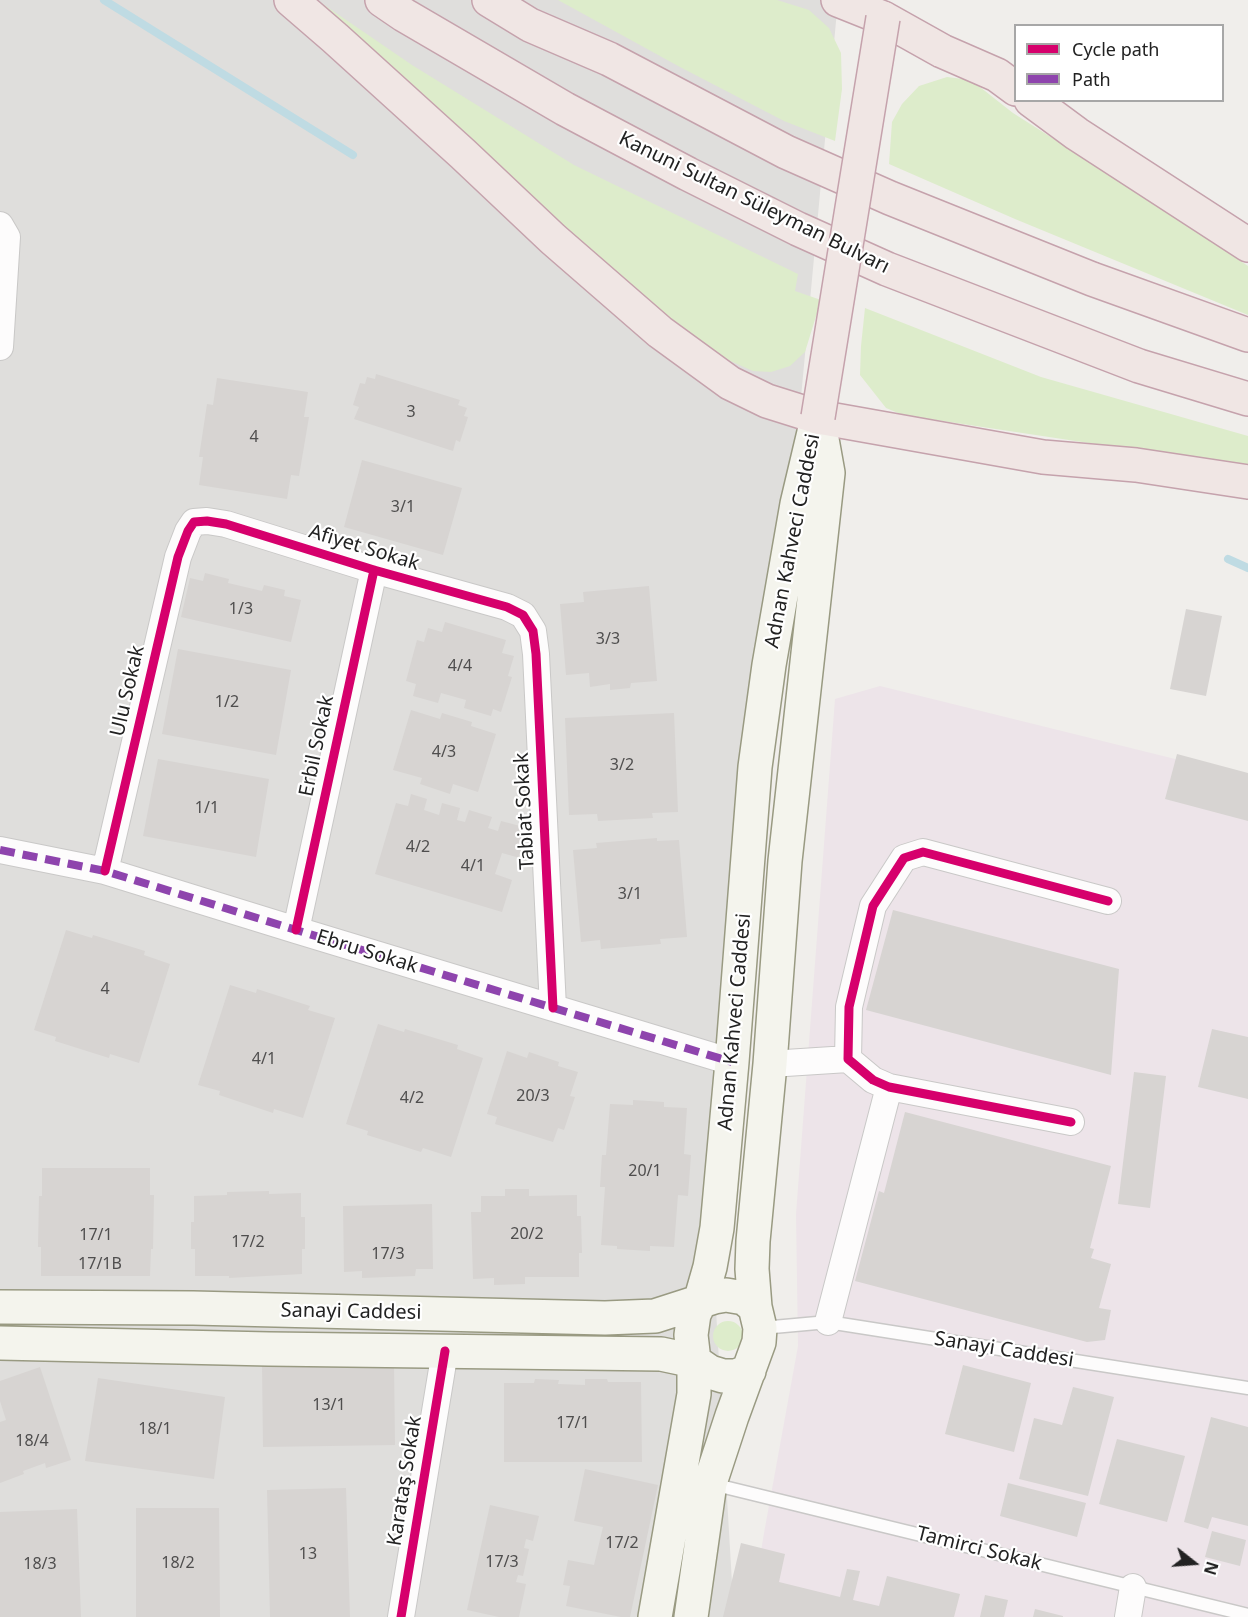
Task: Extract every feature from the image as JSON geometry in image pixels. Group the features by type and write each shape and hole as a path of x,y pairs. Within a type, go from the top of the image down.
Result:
{"highway":[{"path":"291,0 463,154 553,239 660,332 730,383 767,401 818,417 1043,458 1136,465 1248,482"},
{"name":"Kanuni Sultan Süleyman Bulvarı","path":"382,0 565,109 798,229 888,269 1139,366 1248,399"},
{"path":"489,0 530,25 609,59 786,152 890,198 1092,279 1248,335"},
{"path":"838,0 883,18 942,51 997,75 1014,88"},
{"path":"818,417 883,18"},
{"path":"1034,102 1077,134 1248,245"}],"main road":[{"name":"Adnan Kahveci Caddesi","path":"655,1617 694,1394 692,1335 694,1314 700,1302 710,1267 717,1228 755,767 764,699 796,504 818,417"},
{"name":"Adnan Kahveci Caddesi","path":"691,1617 711,1483 759,1342 752,1269 753,1241 770,1064 785,861 828,473 818,417"},
{"path":"700,1302 726,1295 744,1298 758,1317"},
{"name":"Sanayi Caddesi","path":"0,1307 193,1308 605,1318 655,1316 700,1302"},
{"name":"Sanayi Caddesi","path":"0,1343 661,1354 694,1361"},
{"path":"694,1361 710,1372 723,1376 736,1376 749,1371"}],"street":[{"path":"0,225 7,237 0,347"},
{"name":"Afiyet Sokak","path":"194,522 207,521 226,524 507,608 523,615"},
{"name":"Ulu Sokak","path":"105,871 178,558 188,531 194,522"},
{"name":"Erbil Sokak","path":"296,930 374,570"},
{"name":"Tabiat Sokak","path":"523,615 533,631 536,654 553,1008"},
{"name":"Ebru Sokak","path":"0,850 105,871 732,1062"},
{"path":"848,1059 849,1007 873,906 904,858 923,852 1108,901"},
{"path":"770,1064 848,1059 873,1080 889,1087 1071,1122"},
{"path":"828,1322 889,1087"},
{"name":"Karataş Sokak","path":"401,1617 445,1351"},
{"path":"1128,1617 1133,1587"}],"lane":[{"name":"Sanayi Caddesi","path":"758,1317 828,1322 1248,1388"},
{"name":"Tamirci Sokak","path":"711,1483 1248,1615"}],"shaded area":[{"path":"0,0 838,0 716,1310 734,1617 0,1617"},
{"path":"880,686 1248,777 1248,1617 750,1617 798,1346 796,1214 835,699"}],"green space":[{"path":"314,0 412,65 574,165 798,274 795,291 821,300 805,352 790,366 771,372 753,371 726,359 679,326 505,174"},
{"path":"558,0 777,0 809,10 829,28 841,53 842,89 835,141 784,121"},
{"path":"947,77 971,80 1013,113 1248,266 1248,315 1015,219 889,164 892,122 902,104 919,86"},
{"path":"865,308 1041,377 1248,436 1248,465 903,415 886,408 860,375"},
{"path":"728,1321 739,1325 743,1336 739,1347 728,1351 717,1347 713,1336 717,1325"}],"building":[{"path":"376,374 460,400 458,405 467,408 464,416 468,417 460,442 456,440 453,451 354,419 359,407 353,405 360,383 365,384 367,377 375,379"},
{"path":"217,378 308,392 304,417 309,417 299,476 291,475 287,499 199,485 203,457 199,457 207,404 213,405"},
{"path":"362,460 462,488 443,555 344,527"},
{"path":"205,573 229,579 228,583 262,591 264,585 285,590 284,596 301,600 291,642 181,617 190,578 203,581"},
{"path":"649,586 657,681 631,683 630,688 610,690 610,684 590,687 589,673 566,675 560,604 584,602 583,592"},
{"path":"1186,609 1222,616 1206,696 1170,689"},
{"path":"445,622 506,640 502,653 514,656 508,676 512,677 501,712 493,709 491,716 464,708 466,700 441,693 438,703 413,696 416,684 406,681 417,640 424,642 428,628 442,632"},
{"path":"178,649 291,670 276,755 162,734"},
{"path":"411,710 440,719 442,713 472,722 471,726 496,734 478,792 453,784 450,794 420,784 422,778 393,770"},
{"path":"674,713 678,812 652,813 653,818 598,821 597,814 569,815 565,718"},
{"path":"1177,754 1248,773 1248,821 1165,799"},
{"path":"158,759 269,779 256,857 143,836"},
{"path":"411,794 427,799 424,810 439,815 442,803 460,808 457,820 465,822 469,810 492,817 488,828 498,831 501,821 524,827 521,839 526,840 520,858 502,853 495,874 512,880 502,912 375,874 396,803 408,806"},
{"path":"657,838 657,841 679,840 687,937 660,939 661,944 601,949 600,940 581,942 573,850 597,848 596,843"},
{"path":"893,910 1119,969 1111,1075 866,1010"},
{"path":"66,930 92,938 93,935 145,951 144,955 170,964 139,1063 110,1054 109,1058 55,1041 56,1037 34,1030"},
{"path":"230,985 256,993 257,989 310,1006 308,1010 335,1018 303,1118 274,1109 273,1113 219,1095 220,1091 198,1085"},
{"path":"378,1024 404,1032 405,1029 458,1045 457,1049 483,1058 451,1157 423,1148 421,1152 367,1135 368,1131 346,1124"},
{"path":"1212,1029 1248,1037 1248,1099 1198,1087"},
{"path":"507,1051 527,1058 529,1052 559,1062 558,1066 578,1072 570,1096 575,1097 564,1130 558,1128 553,1142 495,1124 497,1117 487,1114"},
{"path":"1134,1072 1166,1076 1150,1208 1118,1204"},
{"path":"633,1100 664,1102 664,1107 687,1108 684,1154 691,1155 688,1196 678,1195 674,1247 650,1246 650,1251 617,1249 617,1246 601,1245 605,1187 600,1187 602,1155 606,1155 610,1104 633,1105"},
{"path":"905,1112 1111,1166 1090,1248 1094,1249 1091,1258 1111,1264 1099,1308 1111,1310 1105,1340 1087,1342 855,1281 879,1191 884,1193"},
{"path":"42,1168 150,1168 150,1195 154,1195 150,1276 41,1276 41,1247 38,1247"},
{"path":"505,1189 529,1189 529,1196 577,1195 577,1216 581,1216 582,1253 579,1253 579,1277 525,1277 525,1284 494,1285 494,1278 473,1279 471,1212 481,1212 481,1196 505,1196"},
{"path":"269,1191 269,1194 301,1193 301,1217 305,1217 302,1274 229,1278 229,1276 195,1276 195,1249 191,1249 194,1196"},
{"path":"432,1204 433,1269 416,1269 415,1276 362,1278 362,1271 344,1272 343,1206"},
{"path":"394,1363 395,1445 263,1447 262,1364"},
{"path":"963,1365 1031,1383 1014,1452 945,1434"},
{"path":"40,1367 71,1460 46,1468 45,1463 0,1483 0,1422 6,1420 0,1401 0,1381"},
{"path":"98,1378 225,1397 214,1479 85,1461"},
{"path":"535,1379 559,1380 558,1384 585,1385 585,1379 641,1382 642,1462 504,1462 504,1383 534,1383"},
{"path":"1073,1387 1114,1397 1088,1496 1019,1479 1034,1418 1062,1425"},
{"path":"1211,1417 1248,1427 1248,1526 1212,1517 1208,1529 1184,1522"},
{"path":"1117,1439 1185,1456 1167,1522 1099,1504"},
{"path":"585,1469 658,1485 630,1617 566,1606 570,1586 563,1585 568,1560 594,1565 603,1527 574,1521"},
{"path":"1008,1483 1086,1503 1077,1537 1000,1516"},
{"path":"346,1488 350,1617 270,1617 267,1490"},
{"path":"490,1505 539,1516 533,1541 526,1539 524,1548 529,1549 523,1576 518,1575 516,1582 526,1584 519,1617 499,1617 467,1610"},
{"path":"136,1508 219,1508 220,1617 136,1617"},
{"path":"77,1509 81,1617 0,1617 0,1512"},
{"path":"1212,1531 1246,1540 1240,1566 1205,1557"},
{"path":"741,1543 785,1554 779,1582 840,1597 847,1569 860,1571 853,1600 879,1606 887,1576 960,1594 954,1617 723,1617"},
{"path":"985,1595 1008,1600 1004,1617 980,1617"},
{"path":"1035,1609 1063,1616 1063,1617 1033,1617"}],"waterway":[{"path":"104,0 353,155"},
{"path":"1228,559 1248,568"}],"marked path":[{"path":"0,850 105,871 732,1062"}],"cycle path":[{"path":"105,871 178,557 194,522 207,521 226,524 374,570 507,607 523,615 533,631 536,654 553,1008"},
{"path":"296,930 374,570"},
{"path":"1071,1122 889,1087 873,1080 848,1059 849,1007 873,906 904,858 923,852 1108,901"},
{"path":"401,1617 445,1351"}]}
